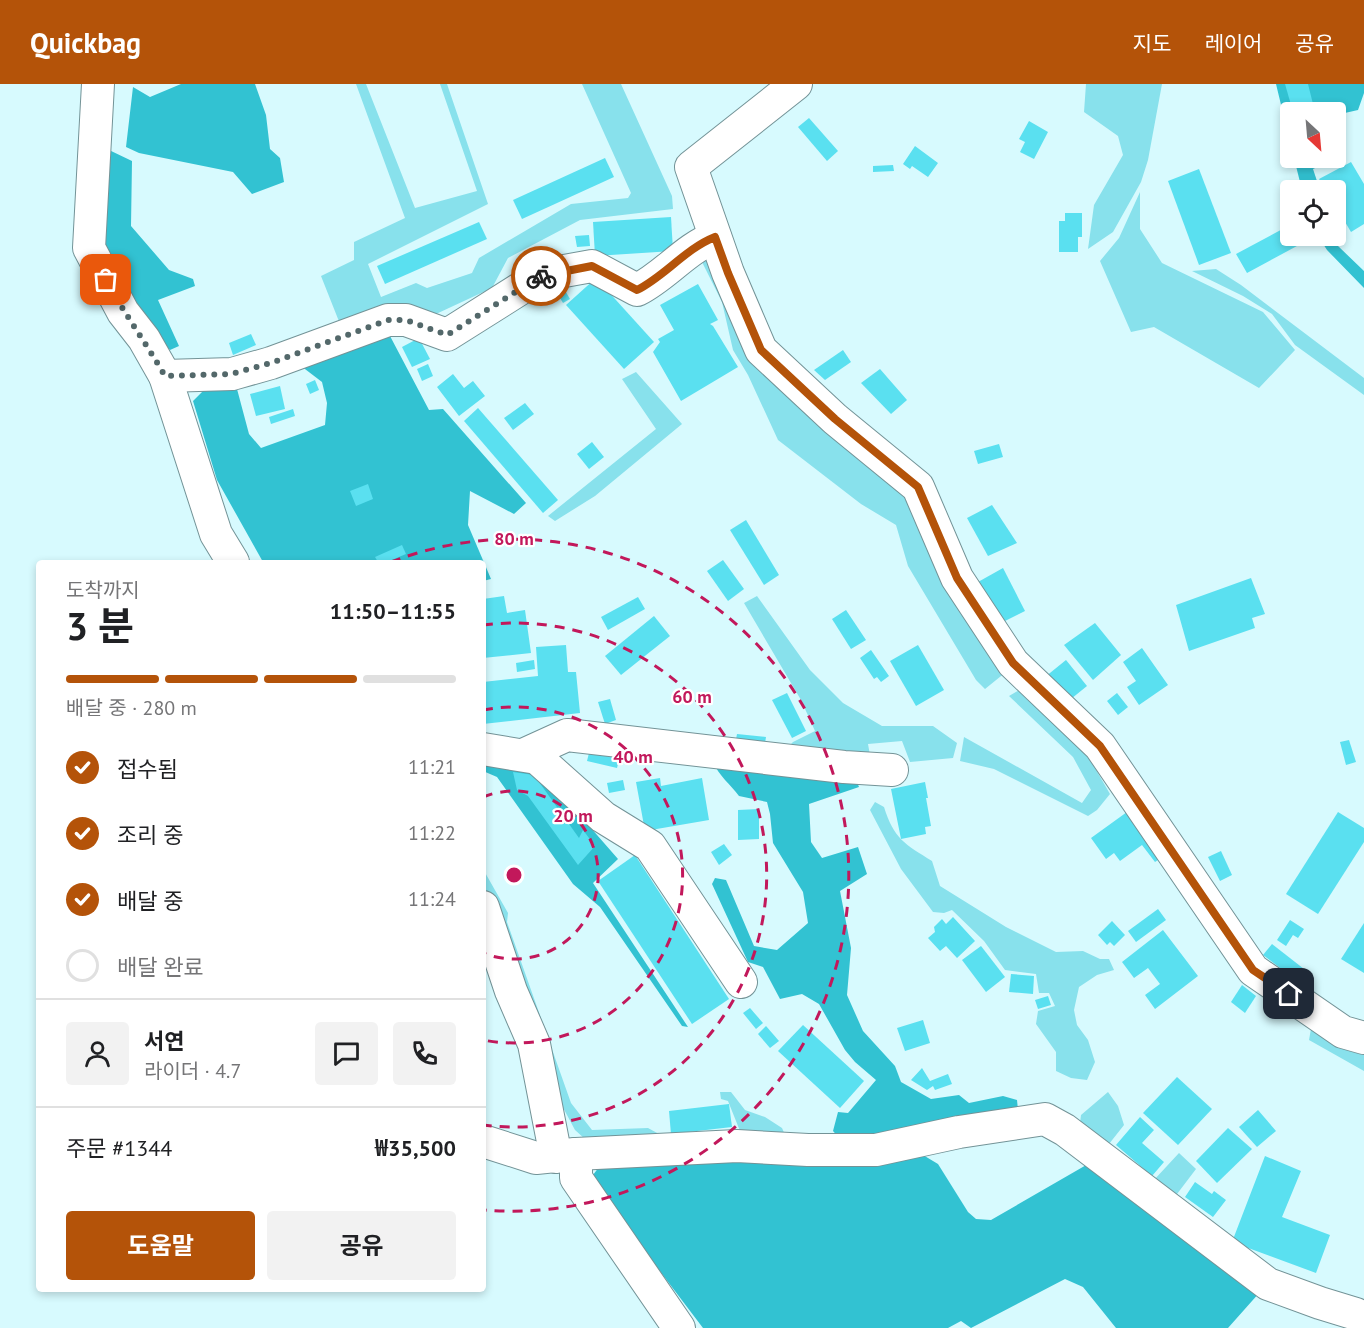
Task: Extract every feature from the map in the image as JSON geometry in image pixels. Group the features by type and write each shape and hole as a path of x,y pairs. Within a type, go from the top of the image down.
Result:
{"lane":[{"path":"98,84 89,248 123,312 144,339 165,376 216,534 232,560"},
{"path":"796,84 691,167 728,273 761,350 835,419 918,487 957,578 1013,663 1100,746 1253,970 1343,1032 1364,1038"},
{"path":"165,376 231,374 271,363 388,320 406,320 447,335 542,275 592,266 637,290 648,285 699,243 715,237"},
{"path":"523,755 567,735 844,767 892,770"},
{"path":"486,749 537,758 603,817 650,846 741,982"},
{"path":"486,916 511,991 534,1044 566,1155 576,1178 679,1328"},
{"path":"486,1142 536,1158 737,1146 808,1150 876,1150 959,1132 1045,1119 1065,1130 1268,1284 1356,1314 1364,1319"}],"shaded area":[{"path":"181,84 255,84 266,115 270,149 280,158 284,182 252,194 233,172 139,153 126,147 133,87 150,97"},
{"path":"356,84 366,84 415,208 477,191 440,84 447,84 488,204 368,264 381,297 416,283 427,288 472,273 479,258 571,204 628,198 631,193 582,84 621,84 672,196 673,209 580,220 508,258 492,288 436,314 423,310 399,309 342,329 321,276 354,260 354,242 405,218"},
{"path":"1086,84 1162,84 1148,160 1141,182 1113,232 1088,249 1094,205 1123,155 1118,136 1084,112"},
{"path":"1276,84 1364,84 1364,93 1358,110 1346,113 1346,102 1280,102"},
{"path":"109,150 132,161 131,226 169,270 193,279 195,286 158,300 179,346 170,350 130,309 105,246"},
{"path":"1296,168 1315,168 1313,169 1317,180 1300,180"},
{"path":"1140,192 1140,229 1162,263 1263,312 1295,350 1259,388 1154,327 1131,332 1100,261 1119,238"},
{"path":"1324,246 1338,246 1364,271 1364,288"},
{"path":"702,252 717,275 758,355 912,489 1006,672 985,689 976,680 908,566 896,525 861,504 778,440 748,375 733,350 722,302 699,256"},
{"path":"1216,269 1241,285 1364,378 1364,395 1295,345 1272,314 1243,296 1192,271"},
{"path":"390,336 429,410 443,409 526,503 514,514 470,491 468,525 483,560 262,560 217,480 193,401 206,388 237,389 249,434 261,448 325,425 327,403 322,382 301,366"},
{"path":"636,372 682,424 595,496 555,521 548,516 656,429 622,379"},
{"path":"486,567 491,579 486,580"},
{"path":"757,596 810,670 843,703 882,726 933,726 957,743 953,758 910,762 902,741 868,744 871,761 831,750 787,748 793,742 815,731 801,700 744,603"},
{"path":"1021,689 1088,756 1110,794 1097,810 1088,816 994,769 960,761 964,737 1082,803 1091,790 1073,757 1009,696"},
{"path":"486,756 535,764 618,859 593,883 688,1027 682,1026 600,907 573,884 497,777 486,772"},
{"path":"712,760 855,777 859,787 809,804 811,842 822,858 858,847 867,874 840,891 851,948 847,995 863,1031 895,1066 901,1082 931,1099 959,1095 969,1103 1003,1096 1017,1100 1018,1110 844,1143 833,1131 838,1112 848,1113 876,1080 845,1050 819,1004 802,994 780,999 763,967 748,962 712,884 715,878 726,880 754,946 777,950 808,923 803,892 773,843 767,802 739,796 721,775"},
{"path":"875,802 884,807 896,834 932,861 940,886 1006,927 1056,952 1083,951 1100,959 1109,959 1114,970 1097,975 1079,987 1074,1010 1077,1025 1088,1040 1095,1062 1087,1080 1071,1078 1056,1071 1056,1052 1036,1024 1038,1011 1055,1006 1049,993 1039,993 1036,974 1005,970 984,941 952,910 944,913 933,912 901,869 870,810"},
{"path":"486,874 508,913 507,922 571,1103 592,1130 648,1128 659,1134 585,1139 575,1130 551,1085 486,901"},
{"path":"1312,1023 1350,1051 1364,1055 1364,1071 1309,1040"},
{"path":"720,1092 731,1092 745,1110 765,1117 782,1128 786,1137 740,1131 728,1101 721,1099"},
{"path":"1108,1092 1118,1106 1124,1125 1109,1144 1154,1180 1179,1153 1196,1169 1177,1194 1214,1223 1209,1227 1080,1123 1081,1115"},
{"path":"923,1155 938,1164 968,1212 976,1219 991,1220 1088,1164 1260,1292 1228,1328 1116,1328 1083,1287 1065,1279 971,1328 961,1321 948,1328 703,1328 590,1179 602,1163"}],"building":[{"path":"1285,84 1308,84 1312,102 1290,102"},
{"path":"809,118 838,151 827,161 798,127"},
{"path":"1029,121 1048,132 1034,159 1020,152 1025,142 1019,139"},
{"path":"915,146 938,163 928,177 912,166 910,169 903,164"},
{"path":"605,158 614,177 522,219 513,200"},
{"path":"1351,162 1364,184 1364,224 1351,232 1346,224 1346,180 1319,179 1340,168 1346,168 1346,165"},
{"path":"893,165 894,171 873,172 873,166"},
{"path":"1199,169 1231,253 1199,265 1168,181"},
{"path":"1065,213 1082,213 1082,237 1078,237 1078,252 1059,252 1059,221 1065,221"},
{"path":"671,217 673,251 595,256 593,222"},
{"path":"479,222 487,239 385,284 377,266"},
{"path":"1280,230 1280,246 1297,246 1247,273 1236,254"},
{"path":"589,235 590,246 577,247 575,236"},
{"path":"596,278 654,342 624,369 566,305"},
{"path":"698,284 718,320 710,324 738,367 681,401 653,352 660,342 658,339 674,330 660,305"},
{"path":"563,287 570,299 563,303 556,291"},
{"path":"251,334 256,345 233,355 229,343"},
{"path":"419,338 430,359 412,367 402,347"},
{"path":"843,350 851,362 825,380 814,370"},
{"path":"428,364 433,376 422,381 417,369"},
{"path":"880,369 907,400 891,414 861,383"},
{"path":"453,374 464,388 473,381 485,396 459,416 437,387"},
{"path":"315,380 319,390 310,394 306,384"},
{"path":"280,386 285,409 256,416 250,394"},
{"path":"525,403 534,414 513,430 504,418"},
{"path":"478,408 558,500 543,513 464,421"},
{"path":"293,409 295,416 271,424 269,417"},
{"path":"592,442 604,457 589,469 577,454"},
{"path":"999,444 1003,457 978,464 974,451"},
{"path":"368,484 373,499 356,506 350,491"},
{"path":"992,505 1017,543 988,556 967,518"},
{"path":"746,520 779,575 764,585 730,530"},
{"path":"402,545 406,554 392,560 377,560 375,557"},
{"path":"723,560 744,589 728,601 707,571"},
{"path":"1003,568 1025,611 1001,623 978,582"},
{"path":"1251,578 1265,614 1252,618 1255,628 1189,651 1176,605"},
{"path":"504,596 507,613 525,610 531,653 486,658 486,599"},
{"path":"638,597 645,609 608,630 601,617"},
{"path":"846,610 866,640 851,649 832,619"},
{"path":"654,616 670,636 621,675 605,656"},
{"path":"1095,623 1121,655 1093,680 1064,645"},
{"path":"566,645 568,672 576,672 580,713 486,724 486,682 538,676 536,647"},
{"path":"918,645 944,690 916,706 890,661"},
{"path":"1142,648 1168,685 1139,705 1127,687 1136,681 1123,662"},
{"path":"871,650 889,676 881,682 877,677 874,679 860,658"},
{"path":"534,660 535,669 517,672 516,663"},
{"path":"1066,660 1087,686 1066,703 1045,677"},
{"path":"787,693 806,731 792,738 772,700"},
{"path":"1117,693 1128,707 1118,715 1107,701"},
{"path":"610,699 616,720 605,724 598,702"},
{"path":"737,734 766,737 764,749 735,745"},
{"path":"1349,740 1356,762 1346,765 1340,742"},
{"path":"590,749 620,756 617,768 587,761"},
{"path":"513,772 534,775 579,838 583,830 595,846 578,865 528,796 517,790"},
{"path":"660,778 661,786 702,778 709,820 645,831 636,782"},
{"path":"623,780 625,790 609,793 607,783"},
{"path":"925,782 931,826 925,827 926,834 901,839 891,789"},
{"path":"759,809 759,839 738,840 738,810"},
{"path":"1127,812 1161,858 1155,862 1142,845 1120,861 1114,853 1106,859 1091,838"},
{"path":"1338,812 1364,828 1364,842 1318,914 1286,894"},
{"path":"724,844 732,855 719,865 711,852"},
{"path":"1221,851 1232,875 1220,881 1208,857"},
{"path":"635,855 729,999 692,1024 598,881"},
{"path":"1158,909 1166,920 1136,942 1128,931"},
{"path":"953,917 975,941 957,958 946,946 940,951 928,938 935,932 934,927 942,919 946,924"},
{"path":"1290,920 1304,929 1298,938 1293,935 1286,946 1277,940"},
{"path":"1112,921 1125,935 1114,946 1110,942 1107,945 1098,935"},
{"path":"1364,923 1364,973 1341,959"},
{"path":"1163,930 1198,976 1155,1009 1145,995 1160,984 1148,968 1134,978 1122,962"},
{"path":"1272,944 1304,969 1296,980 1263,955"},
{"path":"981,946 1005,977 986,992 962,960"},
{"path":"1011,974 1034,976 1033,994 1009,992"},
{"path":"1242,985 1256,996 1245,1013 1231,1002"},
{"path":"1048,996 1051,1005 1038,1009 1035,1000"},
{"path":"750,1008 763,1023 756,1029 743,1013"},
{"path":"923,1020 930,1043 905,1051 897,1028"},
{"path":"803,1025 864,1081 840,1108 778,1051"},
{"path":"766,1026 779,1041 770,1048 758,1034"},
{"path":"922,1068 930,1081 948,1074 952,1084 935,1090 933,1086 927,1090 911,1080"},
{"path":"1177,1077 1212,1109 1178,1145 1143,1113"},
{"path":"729,1104 732,1127 671,1134 669,1111"},
{"path":"1258,1110 1276,1131 1257,1147 1239,1127"},
{"path":"1140,1117 1154,1130 1142,1143 1164,1162 1152,1176 1116,1145"},
{"path":"1228,1128 1252,1149 1217,1183 1196,1161"},
{"path":"1265,1156 1301,1171 1282,1217 1330,1235 1316,1273 1232,1242"},
{"path":"1195,1182 1212,1194 1214,1191 1226,1200 1213,1217 1185,1197"}],"way so far":[{"path":"106,280 123,312 144,339 165,376 231,374 271,363 388,320 406,320 447,335 541,276"}],"route":[{"path":"541,276 592,266 637,290 648,285 699,243 715,237 761,350 835,419 918,487 957,578 1013,663 1100,746 1253,970 1289,994"}]}
